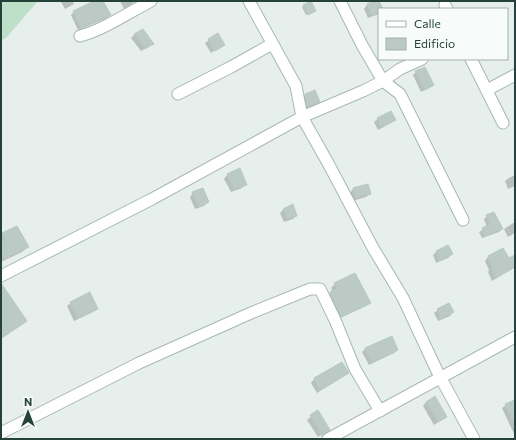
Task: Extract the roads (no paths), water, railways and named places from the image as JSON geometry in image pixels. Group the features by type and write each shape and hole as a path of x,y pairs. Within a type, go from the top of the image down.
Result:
{"street":[{"path":"80,36 109,24 151,1"},
{"path":"249,1 296,86 302,117 403,298 435,366 474,439"},
{"path":"340,1 362,45 383,81 400,94 463,220"},
{"path":"178,94 272,44"},
{"path":"1,276 152,199 302,117 383,81 400,69 420,60"},
{"path":"472,60 503,123"},
{"path":"487,90 515,75"},
{"path":"1,433 139,363 310,289 320,289 335,320 355,369 380,411"},
{"path":"328,439 515,337"}]}
